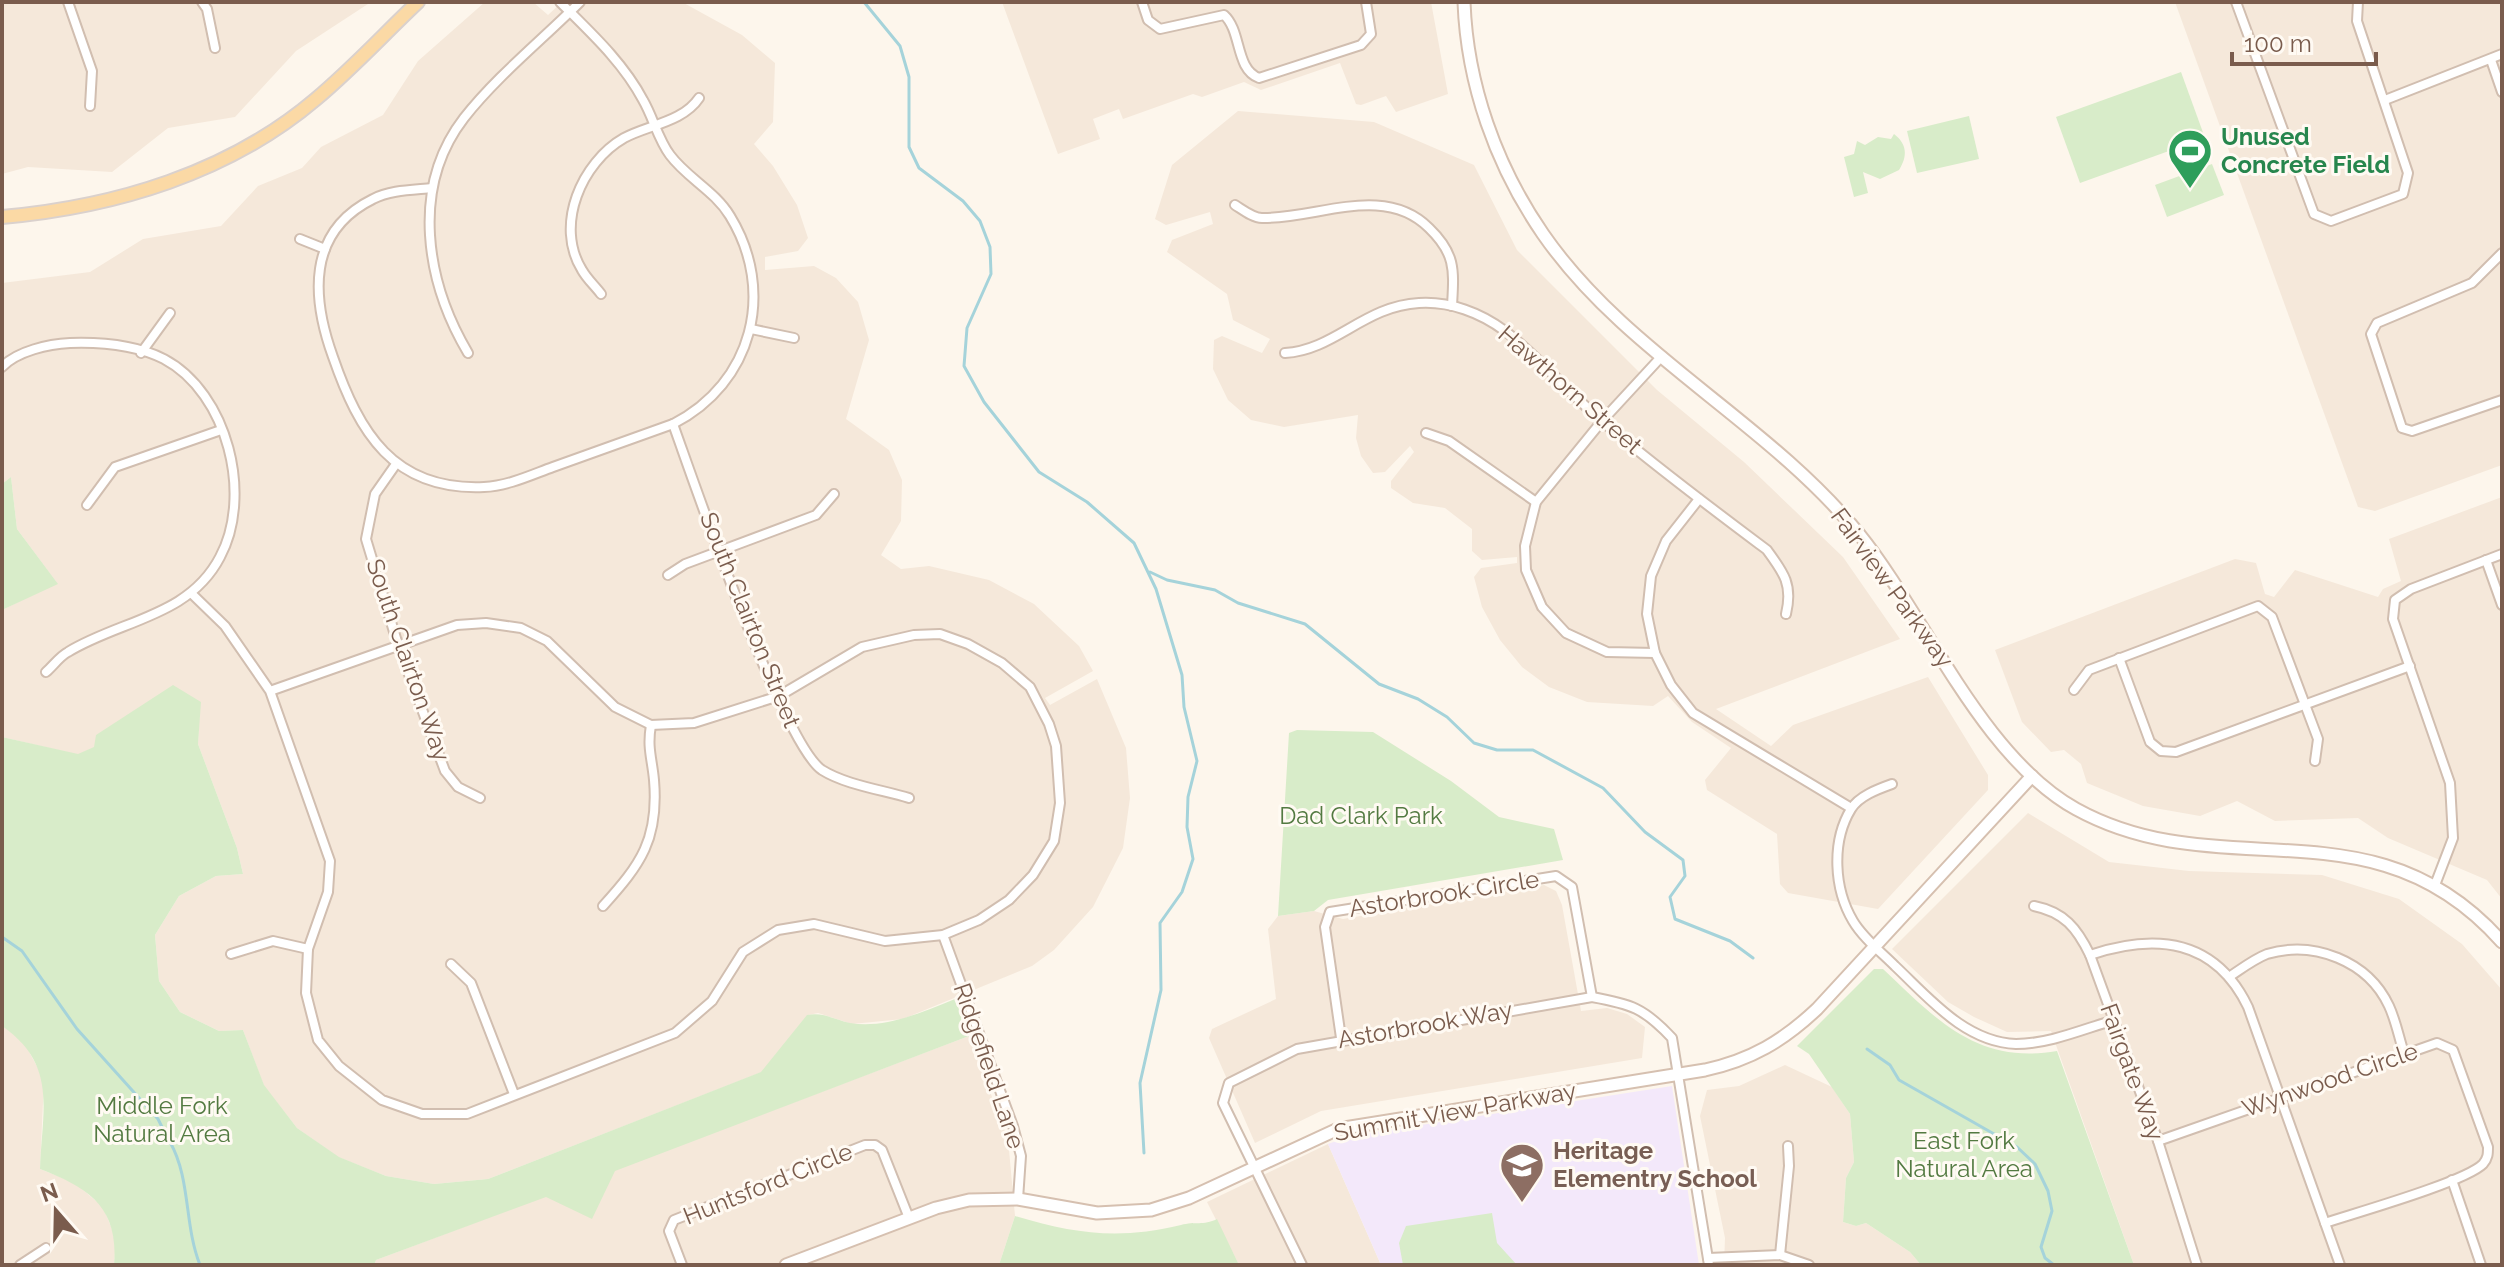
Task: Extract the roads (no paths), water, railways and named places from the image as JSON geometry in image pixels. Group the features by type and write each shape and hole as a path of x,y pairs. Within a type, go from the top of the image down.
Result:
{"main road":[{"path":"2,217 101,202 173,182 256,141 315,100 418,2"},
{"name":"Fairview Parkway","path":"1464,2 1469,52 1485,118 1525,207 1573,272 1662,356 1838,509 1879,561 1996,735 2032,776 2076,809 2133,834 2197,845 2338,852 2390,865 2435,885 2463,904 2502,942"},
{"name":"Summit View Parkway","path":"786,1265 804,1262 909,1218 969,1200 1018,1199 1097,1213 1142,1211 1189,1198 1321,1135 1362,1124 1680,1074 1736,1062 1782,1040 1817,1009 2032,776"}],"street":[{"path":"68,2 92,71 90,106"},
{"path":"202,2 207,9 215,48"},
{"path":"432,188 390,192 372,199 352,213 325,249 316,293 321,325 355,415 377,447 396,464 424,478 485,487 513,481 673,424 695,413 729,376 751,329 755,282 742,239 722,204 672,158 626,72 560,2"},
{"path":"468,353 456,332 431,260 432,188 441,159 464,118 580,2"},
{"path":"1142,2 1148,20 1160,29 1224,15 1232,24 1247,69 1259,78 1361,45 1371,34 1366,2"},
{"path":"2236,2 2314,214 2331,221 2403,194 2408,173 2357,21 2358,2"},
{"path":"2385,100 2502,54"},
{"path":"2491,60 2502,92"},
{"path":"601,294 581,269 573,244 571,221 578,192 589,168 604,152 684,113 699,98"},
{"path":"1235,205 1259,219 1367,205 1394,207 1424,223 1447,245 1454,269 1452,306"},
{"path":"300,239 325,249"},
{"path":"2502,253 2472,283 2377,323 2371,334 2402,428 2412,431 2502,400"},
{"name":"Hawthorn Street","path":"1285,353 1318,347 1357,321 1389,308 1420,303 1452,306 1474,313 1505,331 1602,421 1767,550 1787,577 1791,594 1786,614"},
{"path":"141,353 170,313"},
{"path":"751,329 794,338"},
{"path":"2,367 50,344 105,342 165,360 205,395 235,469 236,516 220,559 191,593 156,616 67,652 46,672"},
{"path":"1655,653 1607,652 1566,633 1542,607 1526,570 1525,546 1536,502 1602,421 1662,356"},
{"name":"South Clairton Street","path":"673,424 720,551 796,736 821,769 909,798"},
{"path":"87,505 115,467 221,430"},
{"path":"1426,433 1449,441 1536,502"},
{"name":"South Clairton Way","path":"396,464 375,494 366,539 398,645 445,771 458,787 480,798"},
{"path":"668,575 720,551 816,515 834,494"},
{"path":"1699,499 1666,541 1651,576 1647,614 1655,653 1671,685 1693,713 1851,808"},
{"path":"2435,885 2453,838 2450,783 2393,619 2395,600 2411,589 2502,554"},
{"path":"2486,560 2502,605"},
{"path":"191,593 225,626 270,691 330,861 328,892 308,949 306,993 318,1040 339,1066 382,1100 422,1114 467,1114 675,1033 712,1001 743,952 778,930 814,924 885,941 943,935 979,920 1009,900 1033,875 1054,841 1060,803 1056,746 1049,724 1030,687 1002,663 968,644 940,634 914,635 862,647 779,696 694,723 651,725 615,707 547,641 521,628 486,623 457,625 270,691"},
{"path":"2074,690 2089,670 2258,606 2272,617 2318,739 2315,761"},
{"path":"2119,658 2150,742 2161,751 2176,752 2410,666"},
{"path":"603,906 638,866 650,837 656,809 647,748 651,725"},
{"path":"1892,784 1872,791 1851,808 1839,844 1837,868 1842,897 1854,923 1944,1013 1979,1035 2015,1044 2049,1040 2111,1021"},
{"name":"Astorbrook Circle","path":"1341,1038 1325,927 1330,912 1556,876 1572,887 1592,997"},
{"name":"Fairgate Way","path":"2034,906 2058,911 2080,934 2090,955 2111,1021 2158,1141 2197,1265"},
{"name":"Ridgefield Lane","path":"943,935 1013,1126 1021,1156 1018,1199"},
{"path":"231,954 273,941 308,949"},
{"path":"2090,955 2124,944 2159,942 2207,958 2229,977 2248,1007 2340,1265"},
{"path":"2229,977 2264,955 2277,952 2313,951 2333,955 2357,967 2373,983 2388,1005 2404,1053"},
{"path":"451,964 471,983 514,1094"},
{"name":"Astorbrook Way","path":"1302,1265 1223,1103 1229,1083 1297,1049 1341,1038 1592,997 1632,1004 1652,1017 1672,1038 1708,1262"},
{"name":"Wynwood Circle","path":"2158,1141 2404,1053 2437,1043 2453,1050 2488,1147 2487,1158 2481,1167 2452,1180 2325,1223"},
{"name":"Huntsford Circle","path":"682,1265 669,1231 674,1220 865,1145 875,1145 882,1150 909,1218"},
{"path":"1780,1255 1789,1166 1788,1146"},
{"path":"2452,1180 2481,1265"},
{"path":"20,1265 46,1248"},
{"path":"1708,1262 1780,1255 1809,1265"}],"waterway":[{"path":"864,2 900,46 909,77 909,147 919,168 963,201 980,221 990,247 991,274 967,328 964,366 984,402 1039,472 1087,502 1134,543 1156,589 1182,675 1184,707 1197,761 1188,797 1187,827 1193,859 1182,892 1160,923 1161,990 1140,1083 1144,1153"},
{"path":"1150,572 1167,580 1215,590 1238,603 1305,624 1379,684 1418,699 1447,717 1474,743 1497,750 1533,750 1603,788 1645,832 1683,860 1685,876 1670,897 1675,919 1730,941 1753,958"},
{"path":"2,937 22,951 77,1029 158,1119 165,1133"},
{"path":"1867,1049 1890,1065 1899,1080 2017,1147 2035,1164 2048,1191 2052,1211 2041,1247 2045,1258 2054,1265"},
{"path":"170,1142 185,1187 200,1265"}],"place":[{"name":"Unused Concrete Field","path":"2190,190"},
{"name":"Heritage Elementry School","path":"1522,1204"}],"park label":[{"name":"Dad Clark Park","path":"1361,816"},
{"name":"Middle Fork Natural Area","path":"162,1120"},
{"name":"East Fork Natural Area","path":"1964,1155"}]}
